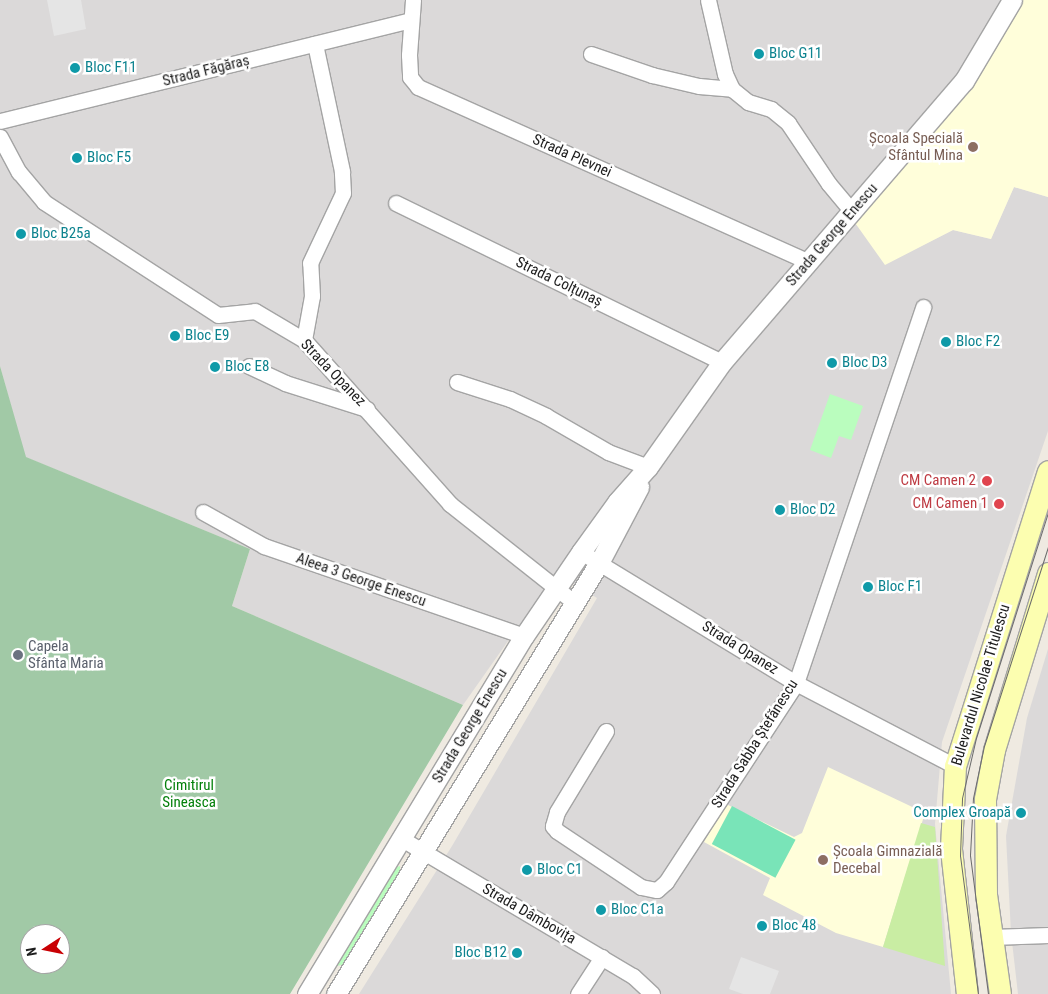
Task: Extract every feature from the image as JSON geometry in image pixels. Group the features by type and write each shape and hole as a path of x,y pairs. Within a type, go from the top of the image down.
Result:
{"main road":[{"name":"Bulevardul Nicolae Titulescu","path":"967,994 951,848 955,766 1048,471"},
{"name":"Bulevardul Nicolae Titulescu","path":"1000,994 984,864 988,780 994,750 1048,573"}],"street":[{"name":"Strada Plevnei","path":"413,0 410,77 418,87 809,262"},
{"path":"708,0 725,74 732,89 748,102 771,109 788,123 829,184 852,211"},
{"name":"Strada George Enescu","path":"307,994 524,636 581,552 648,467 722,362 964,82 1004,4"},
{"name":"Strada Făgăraș","path":"0,121 411,20"},
{"path":"304,340 312,296 310,263 343,193 342,172 315,44"},
{"path":"591,54 652,75 699,86 732,89"},
{"name":"Strada Opanez","path":"0,137 19,172 44,202 218,315 255,310 304,340 465,519 575,603"},
{"name":"Strada Colțunaș","path":"396,203 722,362"},
{"name":"Strada Sabba Ștefănescu","path":"606,731 557,812 553,826 563,835 641,887 657,890 666,882 796,683 922,307"},
{"path":"249,366 285,384 368,409"},
{"path":"457,382 510,399 546,416 608,452 648,467"},
{"name":"Strada George Enescu","path":"336,994 599,563 648,467"},
{"name":"Aleea 3 George Enescu","path":"203,512 264,546 524,636"},
{"name":"Strada Opanez","path":"581,552 796,683 955,766"},
{"name":"Strada Dâmbovița","path":"402,840 633,976 652,994"},
{"path":"992,936 1048,936"},
{"path":"578,994 602,957"}],"shaded area":[{"path":"0,0 1019,0 885,264 953,230 991,239 1014,187 1048,197 1048,431 942,742 935,824 951,994 359,994 452,846 597,598 556,573 463,705 232,606 250,549 25,457 0,366"},
{"path":"47,0 81,0 86,29 54,36"},
{"name":"Școala Specială Sfântul Mina","path":"1019,0 1048,0 1048,197 1014,187 991,239 953,230 885,265 853,220"},
{"path":"1048,649 1048,994 1018,994 1011,933 1006,836 1027,718"},
{"name":"Școala Gimnazială Decebal","path":"828,767 925,813 883,947 836,933 763,895 770,878 704,842 726,804 794,837 802,833"},
{"path":"741,957 779,971 770,994 743,994 729,989"}],"green space":[{"name":"Cimitirul Sineasca","path":"0,366 26,457 250,549 232,606 463,705 290,994 0,994"},
{"path":"830,394 863,406 851,440 839,436 831,458 810,450"},
{"path":"732,806 796,840 775,878 712,844"},
{"path":"921,823 935,827 945,966 883,947"},
{"path":"400,866 400,871 345,964 337,966 336,961 394,868"}],"tram line":[{"path":"978,994 960,856 962,798 976,738 1048,513"},
{"path":"988,994 970,855 973,798 984,746 1048,547"}],"place":[{"name":"Bloc G11","path":"759,54"},
{"name":"Bloc F11","path":"75,68"},
{"name":"Școala Specială Sfântul Mina","path":"973,147"},
{"name":"Bloc F5","path":"77,158"},
{"name":"Bloc B25a","path":"21,234"},
{"name":"Bloc E9","path":"175,336"},
{"name":"Bloc F2","path":"946,342"},
{"name":"Bloc D3","path":"832,363"},
{"name":"Bloc E8","path":"215,367"},
{"name":"CM Camen 2","path":"987,481"},
{"name":"CM Camen 1","path":"999,504"},
{"name":"Bloc D2","path":"780,510"},
{"name":"Bloc F1","path":"868,587"},
{"name":"Capela Sfânta Maria","path":"18,655"},
{"name":"Complex Groapă","path":"1021,813"},
{"name":"Școala Gimnazială Decebal","path":"823,860"},
{"name":"Bloc C1","path":"527,870"},
{"name":"Bloc C1a","path":"601,910"},
{"name":"Bloc 48","path":"762,926"},
{"name":"Bloc B12","path":"517,953"}]}
